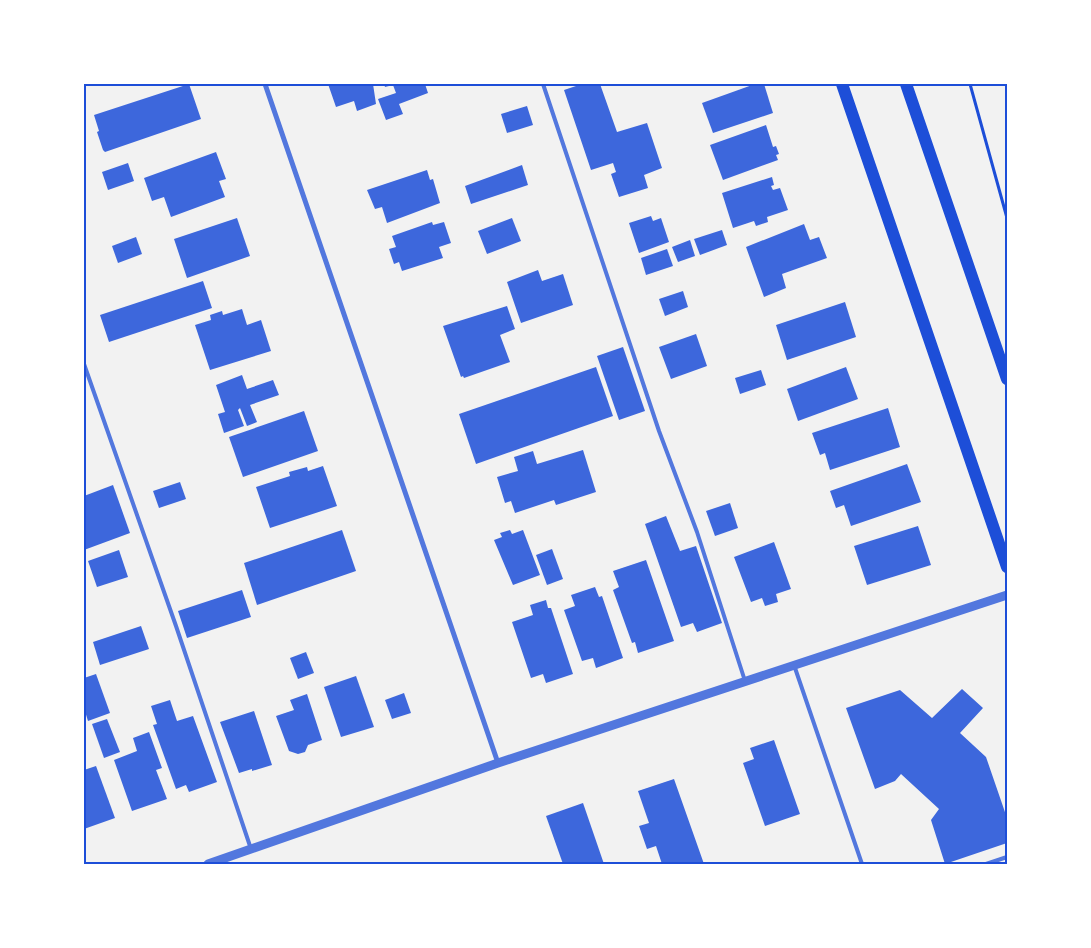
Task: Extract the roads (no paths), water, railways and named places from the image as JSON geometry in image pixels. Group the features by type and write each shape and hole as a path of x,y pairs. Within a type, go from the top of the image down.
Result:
{"main road":[{"path":"842,84 1007,567"},
{"path":"906,84 1007,379"}],"street":[{"path":"265,84 498,763"},
{"path":"208,864 498,763 1007,595"}],"lane":[{"path":"543,84 659,431 700,542 745,682"},
{"path":"84,364 173,617 251,849"},
{"path":"794,666 862,864"},
{"path":"986,864 1007,857"}]}
